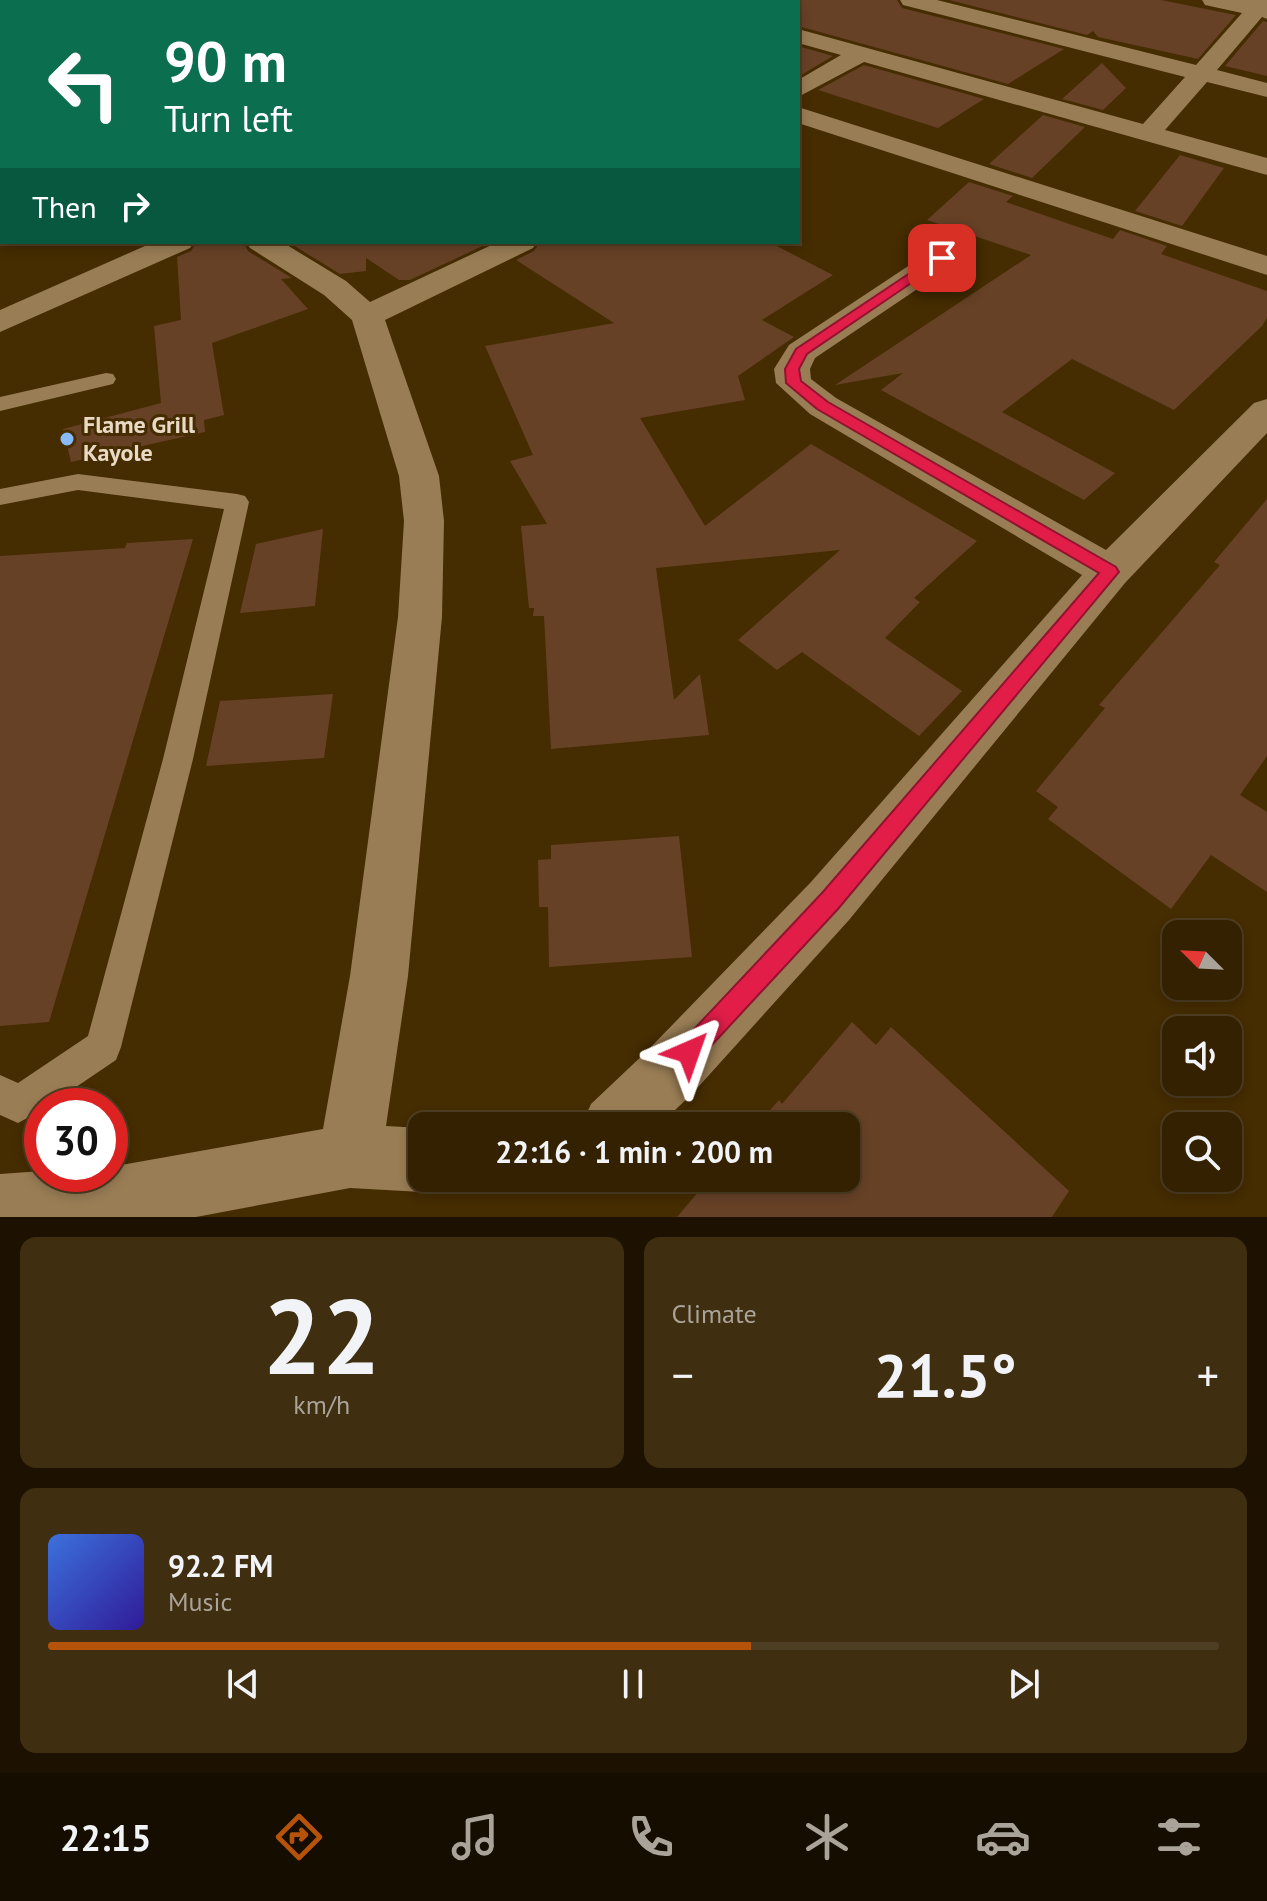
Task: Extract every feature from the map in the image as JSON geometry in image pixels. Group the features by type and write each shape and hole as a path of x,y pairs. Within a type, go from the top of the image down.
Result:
{"street":[{"path":"911,0 1267,90"},
{"path":"1213,0 1263,7"},
{"path":"1150,132 1263,7"},
{"path":"800,37 1267,167"},
{"path":"800,89 861,54"},
{"path":"800,116 1267,266"},
{"path":"0,322 175,244"},
{"path":"264,244 335,288 367,316 419,476 424,521 420,617 379,976 350,1156"},
{"path":"367,316 518,244"},
{"path":"942,258 801,352 792,369 794,383 823,406 1110,572"},
{"path":"628,1112 669,1073 830,901 1110,572 1267,411"},
{"path":"0,1207 115,1208 350,1156 408,1159"}],"lane":[{"path":"0,404 106,379"},
{"path":"0,497 78,482 237,502 178,759 103,1047 18,1105 0,1093"}],"building":[{"path":"800,0 897,0 902,8 1064,49 1008,84 800,27"},
{"path":"949,0 1161,0 1236,15 1198,59 1098,37 1093,31 1087,35"},
{"path":"1263,21 1267,22 1267,76 1225,66"},
{"path":"800,47 833,56 800,76"},
{"path":"1102,63 1126,88 1103,110 1062,99"},
{"path":"864,65 984,99 938,128 818,90"},
{"path":"1043,115 1085,127 1032,178 989,164"},
{"path":"1180,155 1224,168 1182,226 1135,211"},
{"path":"969,182 1013,196 1006,202 1113,239 1120,230 1167,246 1161,254 1267,291 1267,318 1262,326 1174,410 1072,359 1002,412 1115,473 1084,500 881,390 903,373 835,385 1031,255 927,220"},
{"path":"196,244 244,244 248,251 292,278 281,279 308,309 212,343 224,415 204,420 205,432 71,462 63,429 161,403 154,326 181,320 177,257 191,251"},
{"path":"291,244 487,244 410,280 399,280 366,258 366,271 340,274"},
{"path":"539,244 773,244 833,275 762,320 794,337 738,376 745,400 640,418 705,526 811,444 977,541 914,598 920,602 885,638 962,691 919,736 802,652 777,670 738,640 840,550 656,568 674,700 700,674 709,735 551,749 544,616 533,616 534,608 529,608 521,526 547,524 510,461 533,455 485,346 614,323 516,260 534,251"},
{"path":"1267,499 1267,756 1240,795 1267,812 1267,892 1211,855 1171,909 1048,819 1058,807 1036,791 1105,708 1099,705 1220,565 1214,562"},
{"path":"323,529 315,606 240,613 256,544"},
{"path":"193,539 49,1022 0,1026 0,556 125,548 127,543"},
{"path":"333,694 324,758 206,766 220,701"},
{"path":"679,836 692,957 549,967 548,907 539,907 538,860 551,859 551,845"},
{"path":"852,1022 876,1045 891,1027 1069,1191 1052,1217 677,1217 698,1192 860,1192 860,1112 768,1112 779,1100 782,1104"}],"place":[{"name":"Flame Grill Kayole","path":"67,439"}],"route":[{"path":"689,1052 830,901 1110,572 823,406 794,383 792,369 801,352 942,258"}]}
